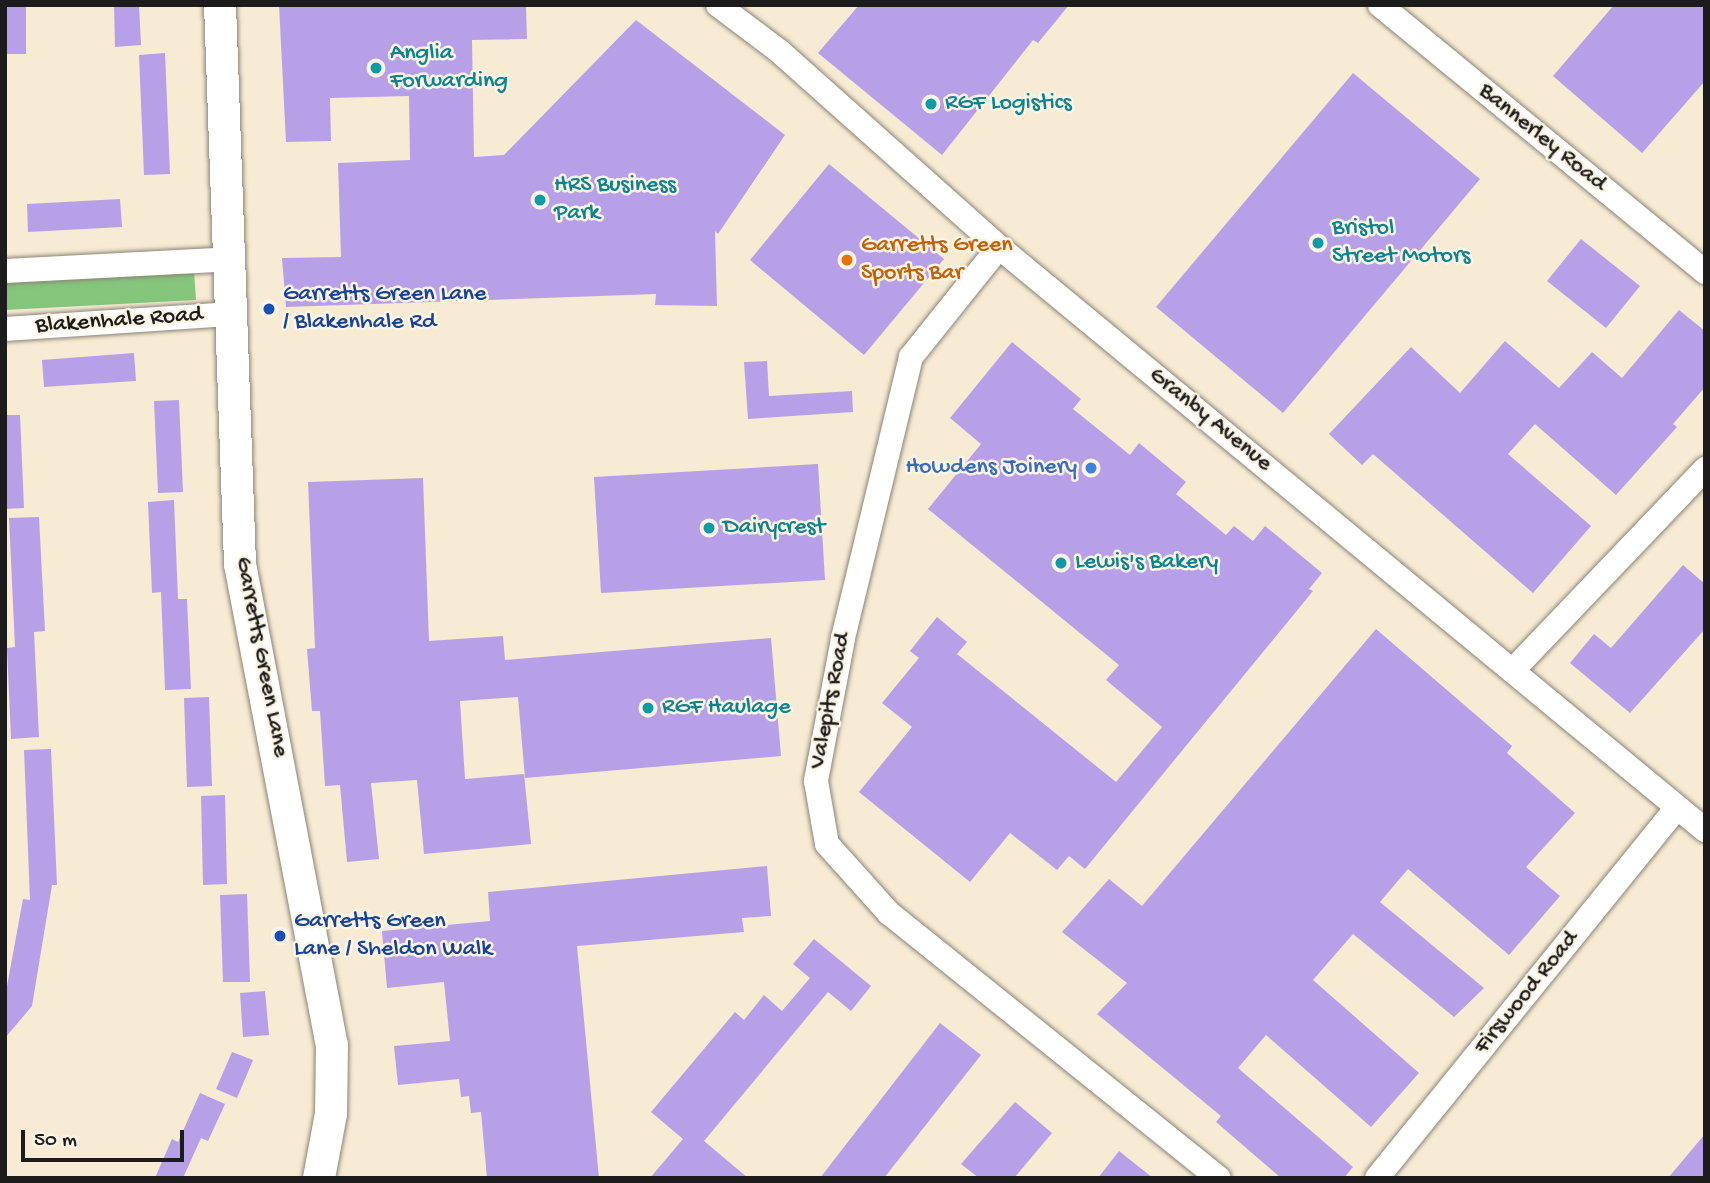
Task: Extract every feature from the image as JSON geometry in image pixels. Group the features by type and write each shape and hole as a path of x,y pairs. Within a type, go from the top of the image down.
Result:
{"street":[{"name":"Garretts Green Lane","path":"220,5 240,564 332,1045 331,1114 319,1178"},
{"name":"Granby Avenue","path":"718,5 779,51 999,247 1514,669 1705,830"},
{"name":"Bannerley Road","path":"1380,5 1705,272"},
{"name":"Valepits Road","path":"999,247 911,357 843,639 816,781 827,844 889,913 1219,1178"},
{"path":"5,271 231,259"},
{"name":"Blakenhale Road","path":"5,329 233,314"},
{"path":"1514,669 1705,469"},
{"name":"Firswood Road","path":"1377,1178 1677,808"}],"green space":[{"path":"194,271 196,300 5,310 5,281"}],"building":[{"path":"5,5 26,5 26,54 5,54"},
{"path":"114,5 139,5 141,45 115,47"},
{"name":"HRS Business Park","path":"279,5 526,5 527,39 472,40 474,157 504,155 636,20 785,135 718,234 715,231 717,306 655,305 656,294 286,307 282,258 341,257 338,163 410,160 409,96 330,98 331,141 286,142"},
{"name":"RGF Logistics","path":"859,5 1069,5 1038,43 1033,40 942,155 818,53"},
{"path":"1614,5 1705,5 1705,81 1642,153 1553,76"},
{"path":"165,53 170,174 144,175 139,55"},
{"name":"Bristol Street Motors","path":"1353,73 1480,179 1283,413 1156,307"},
{"name":"Garretts Green Sports Bar","path":"829,164 944,259 864,355 750,260"},
{"path":"120,199 122,227 28,232 27,204"},
{"path":"1581,239 1640,286 1606,328 1547,281"},
{"path":"1679,310 1705,331 1705,387 1673,424 1677,427 1616,495 1535,424 1508,454 1591,526 1533,593 1373,454 1362,465 1329,434 1411,347 1460,393 1505,341 1559,388 1592,352 1622,378"},
{"path":"1012,342 1081,399 1073,409 1130,455 1139,443 1186,482 1176,494 1226,535 1234,526 1253,541 1265,526 1322,573 1309,589 1313,591 1085,869 1069,856 1057,870 1010,833 970,882 859,792 912,727 882,703 919,658 910,651 937,617 967,642 957,654 1116,782 1162,727 1106,680 1119,665 928,509 981,444 950,418"},
{"path":"134,353 136,381 44,387 42,360"},
{"path":"767,361 769,396 852,391 853,412 748,419 744,362"},
{"path":"179,400 183,492 158,493 154,401"},
{"path":"5,415 20,415 24,508 5,509"},
{"name":"Dairycrest","path":"818,464 825,580 601,593 594,477"},
{"path":"423,478 429,641 503,636 505,660 771,638 781,756 525,778 518,697 460,701 465,779 524,774 531,844 424,854 417,780 371,783 379,859 347,862 340,785 325,786 320,711 312,711 307,649 315,648 308,482"},
{"path":"174,500 178,599 187,599 191,689 165,690 161,592 152,593 148,502"},
{"path":"39,517 45,631 34,632 39,737 11,739 7,648 15,647 9,518"},
{"path":"1683,565 1705,584 1705,629 1630,713 1570,663 1594,634 1611,648"},
{"path":"1376,629 1512,746 1507,753 1575,813 1526,867 1560,896 1509,955 1408,869 1380,902 1484,988 1454,1017 1353,934 1313,980 1419,1073 1371,1127 1266,1035 1238,1068 1353,1167 1344,1178 1281,1178 1216,1122 1221,1116 1097,1014 1127,983 1062,932 1109,879 1142,906"},
{"path":"209,697 212,786 187,787 184,698"},
{"path":"51,749 57,885 52,885 32,1006 5,1038 5,997 23,899 30,900 24,750"},
{"path":"225,795 227,884 203,885 201,796"},
{"path":"767,866 771,916 742,918 744,932 577,946 599,1178 487,1178 481,1112 471,1113 469,1096 461,1097 459,1079 398,1085 394,1046 450,1041 444,982 387,988 382,931 490,921 488,892"},
{"path":"247,894 250,982 223,982 220,895"},
{"path":"814,939 871,986 851,1011 828,992 704,1141 748,1178 650,1178 683,1139 651,1112 735,1012 744,1020 764,995 782,1011 810,978 793,964"},
{"path":"265,991 269,1035 243,1037 240,993"},
{"path":"940,1023 981,1055 884,1178 820,1178"},
{"path":"232,1052 253,1060 237,1098 216,1089"},
{"path":"200,1093 225,1104 208,1141 201,1138 183,1178 155,1178 172,1139 178,1142"},
{"path":"1015,1102 1052,1133 1014,1178 979,1178 961,1164"},
{"path":"1705,1134 1705,1178 1668,1178"},
{"path":"1119,1151 1153,1178 1098,1178"}],"place":[{"name":"Anglia Forwarding","path":"376,68"},
{"name":"RGF Logistics","path":"931,104"},
{"name":"HRS Business Park","path":"540,200"},
{"name":"Bristol Street Motors","path":"1318,243"},
{"name":"Garretts Green Sports Bar","path":"847,260"},
{"name":"Garretts Green Lane / Blakenhale Rd","path":"269,309"},
{"name":"Howdens Joinery","path":"1091,468"},
{"name":"Dairycrest","path":"709,528"},
{"name":"Lewis's Bakery","path":"1061,563"},
{"name":"RGF Haulage","path":"648,708"},
{"name":"Garretts Green Lane / Sheldon Walk","path":"280,936"}]}
